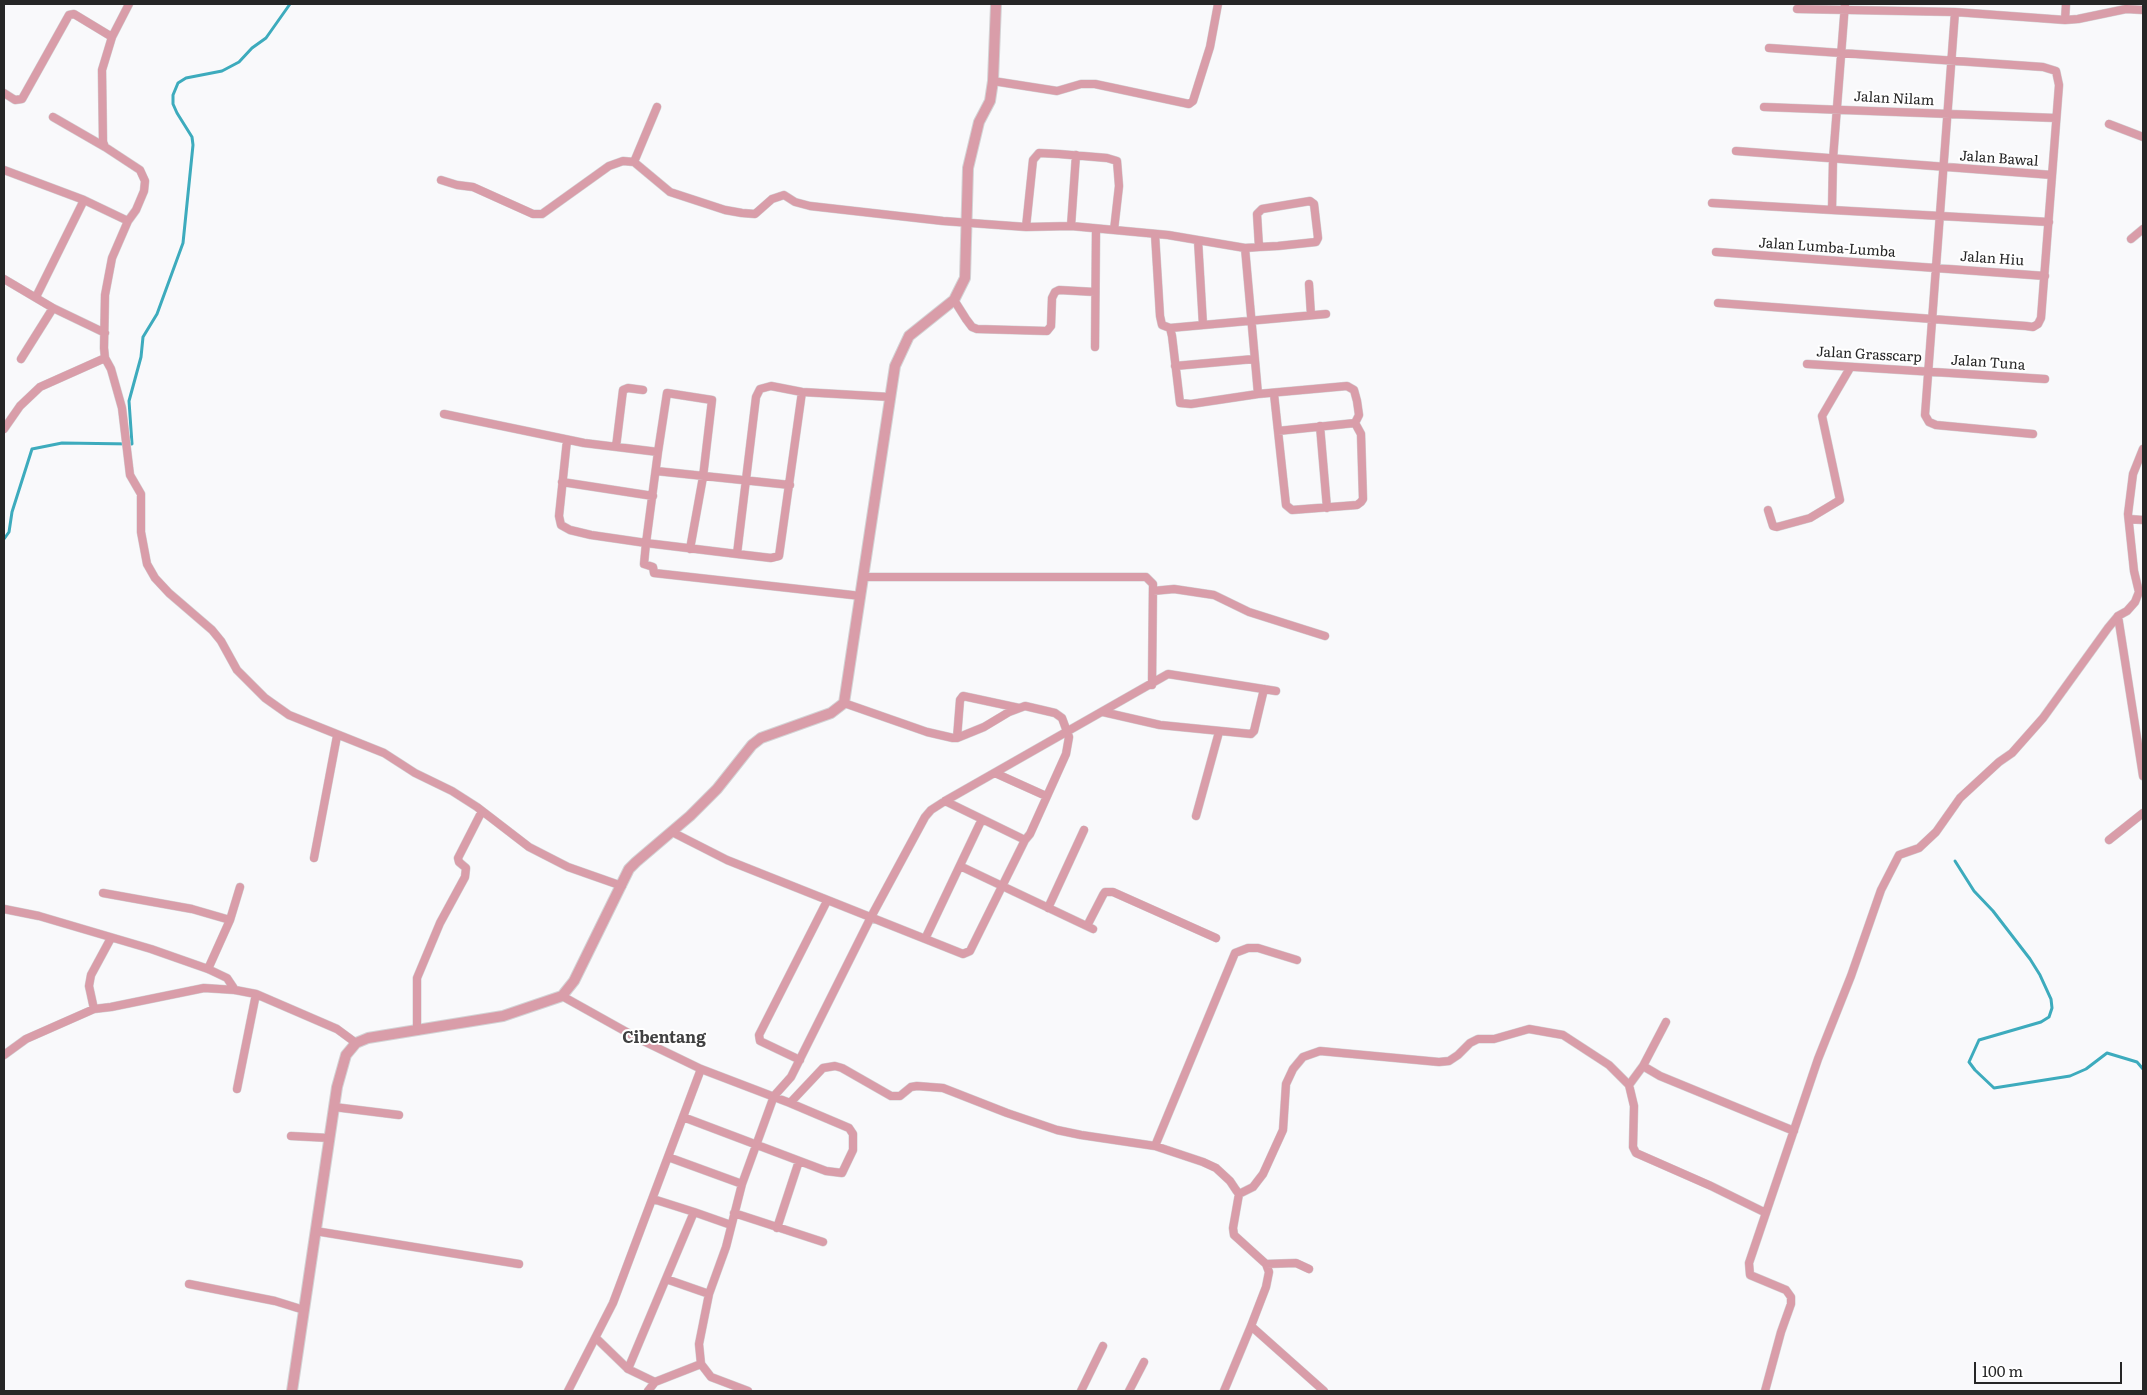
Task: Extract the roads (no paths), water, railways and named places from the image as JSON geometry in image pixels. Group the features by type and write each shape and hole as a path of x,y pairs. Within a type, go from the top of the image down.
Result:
{"street":[{"path":"105,146 103,142 101,79 112,37 129,4"},
{"path":"292,1391 329,1138 342,1066 346,1055 356,1043 368,1038 504,1016 562,996 574,981 629,870 636,862 672,832 717,789 752,745 761,738 831,714 844,703 865,577 895,366 908,336 954,300 966,278 968,168 979,122 990,101 993,81 996,4"},
{"path":"993,81 1057,91 1081,84 1095,84 1189,104 1193,101 1210,47 1218,4"},
{"path":"2064,20 2066,4"},
{"path":"1797,9 1845,6 2064,20 2126,10 2143,10"},
{"path":"1832,210 1845,6"},
{"path":"1955,12 1926,414 1932,424 2033,434"},
{"path":"4,93 15,100 22,99 69,15 74,14 112,37"},
{"path":"1718,303 2033,326 2038,324 2041,318 2056,118 2058,85 2056,71 2052,68 1769,48"},
{"path":"634,162 657,107"},
{"name":"Jalan Nilam","path":"1764,107 2056,118"},
{"path":"53,117 134,164 140,170 144,181 144,191 116,247 108,274 105,358 111,369 121,402 125,422 127,462 130,475 142,498 143,546 147,564 155,578 169,593 212,630 237,670 265,698 288,715 384,753 415,773 452,791 529,847 568,867 622,886"},
{"path":"2109,124 2143,136"},
{"name":"Jalan Bawal","path":"1736,151 1834,160 2052,175"},
{"path":"1026,226 1031,165 1035,157 1040,153 1107,158 1117,161 1119,186 1114,230"},
{"path":"1071,226 1076,155"},
{"path":"440,180 473,187 534,214 542,214 609,166 623,161 634,162 670,192 725,210 755,214 772,199 784,195 795,202 810,206 966,223 1071,226 1114,230 1155,234 1245,248 1259,247 1317,241 1314,204 1310,201 1262,209 1257,214 1259,247"},
{"path":"4,170 84,200 128,221"},
{"path":"36,297 84,200"},
{"path":"1712,203 2049,222"},
{"path":"1095,347 1096,229"},
{"path":"2131,239 2143,229"},
{"path":"1155,234 1162,325 1170,328 1326,314"},
{"path":"1198,240 1203,325"},
{"path":"1245,248 1258,394"},
{"name":"Jalan Lumba-Lumba","path":"1716,252 1937,268"},
{"name":"Jalan Hiu","path":"1937,268 2045,276"},
{"path":"4,279 53,308 105,333"},
{"path":"1309,284 1311,315"},
{"path":"954,300 972,327 977,329 1047,331 1051,326 1052,298 1055,292 1059,290 1095,292"},
{"path":"21,359 53,308"},
{"path":"1170,328 1179,400 1182,404 1317,388 1350,387 1354,390 1359,414 1355,422"},
{"path":"4,429 20,406 40,387 49,381 105,358"},
{"path":"1175,366 1254,359"},
{"name":"Jalan Grasscarp","path":"1807,364 1850,368 1929,371"},
{"path":"1768,510 1773,526 1777,527 1810,518 1840,500 1822,416 1850,368"},
{"name":"Jalan Tuna","path":"1929,371 2045,379"},
{"path":"738,554 757,393 763,387 771,386 802,392 890,397"},
{"path":"616,447 621,395 625,388 643,390"},
{"path":"567,440 559,516 561,525 570,530 591,535 771,558 779,556 802,392"},
{"path":"690,549 703,477 713,403 709,398 667,393 644,564 653,567 654,573 861,596"},
{"path":"1274,394 1287,507 1292,510 1357,505 1363,498 1361,434 1355,422"},
{"path":"444,414 567,440 658,452"},
{"path":"1278,431 1355,422"},
{"path":"1320,426 1327,508"},
{"path":"1764,1391 1791,1304 1791,1297 1786,1290 1753,1276 1748,1269 1748,1263 1818,1059 1851,976 1881,890 1899,855 1919,848 1925,843 1936,832 1960,798 1999,762 2012,753 2043,718 2118,616 2127,611 2135,602 2139,592 2134,571 2129,519 2133,474 2143,449"},
{"path":"656,472 790,485"},
{"path":"562,482 653,496"},
{"path":"2129,519 2143,520"},
{"path":"865,577 1130,576 1149,578 1153,584 1152,685"},
{"path":"1153,591 1174,590 1214,595 1249,612 1325,636"},
{"path":"2118,616 2143,776"},
{"path":"748,1391 711,1377 701,1364 699,1344 709,1294 724,1255 742,1184 774,1096 791,1077 871,918 925,817 931,810 945,801 1152,685 1163,677 1173,674 1276,691"},
{"path":"1103,712 1160,725 1248,734 1253,733 1264,690"},
{"path":"672,832 727,860 827,901 960,954 970,951 1025,840 1030,834 1066,754 1069,742 1062,718 1056,713 1035,708 1019,708 964,696 960,700 958,738"},
{"path":"844,703 927,732 958,738 984,727 1019,708"},
{"path":"1196,816 1218,732"},
{"path":"314,858 337,736"},
{"path":"996,773 1046,796"},
{"path":"945,801 1025,840"},
{"path":"417,1030 417,978 440,923 465,877 466,868 459,862 458,858 482,811"},
{"path":"2109,840 2143,813"},
{"path":"925,939 982,819"},
{"path":"1048,908 1084,830"},
{"path":"960,866 1090,928 1103,895 1105,892 1113,892 1216,938"},
{"path":"208,969 230,920 240,887"},
{"path":"103,893 192,909 230,920"},
{"path":"800,1060 760,1042 759,1035 827,901"},
{"path":"4,909 38,916 208,969 227,978 235,990"},
{"path":"94,1009 89,986 91,975 111,938"},
{"path":"1155,1146 1234,953 1248,948 1258,948 1297,960"},
{"path":"4,1055 26,1039 94,1009 191,990 235,990 256,994 337,1029 356,1043"},
{"path":"237,1089 256,994"},
{"path":"562,996 640,1039 702,1068 849,1128 853,1134 853,1150 842,1173 826,1171 682,1117"},
{"path":"1629,1085 1643,1066 1666,1022"},
{"path":"1239,1194 1253,1187 1263,1174 1283,1130 1285,1121 1285,1093 1289,1077 1303,1057 1315,1051 1439,1062 1449,1061 1470,1043 1478,1039 1494,1039 1529,1029 1563,1035 1609,1065 1629,1085 1634,1106 1633,1146 1636,1153 1766,1213"},
{"path":"790,1103 823,1068 835,1066 842,1068 891,1096 900,1096 911,1087 917,1086 943,1088 1006,1113 1057,1130 1081,1136 1155,1146 1188,1155 1216,1168 1230,1180 1239,1194 1233,1228 1234,1235 1266,1264 1268,1278 1251,1326 1224,1391"},
{"path":"1643,1066 1660,1076 1794,1131"},
{"path":"568,1391 596,1338 616,1294 702,1068"},
{"path":"334,1107 399,1115"},
{"path":"290,1136 329,1138"},
{"path":"668,1157 742,1184"},
{"path":"777,1228 799,1161"},
{"path":"652,1199 731,1225"},
{"path":"628,1369 694,1212"},
{"path":"734,1213 823,1242"},
{"path":"315,1231 519,1264"},
{"path":"1266,1264 1296,1263 1309,1269"},
{"path":"666,1279 709,1294"},
{"path":"189,1284 274,1301 304,1310"},
{"path":"1251,1326 1324,1391"},
{"path":"596,1338 628,1369 655,1382"},
{"path":"1081,1391 1103,1346"},
{"path":"1129,1391 1144,1362"},
{"path":"648,1391 655,1382 701,1364"}],"waterway":[{"path":"4,539 9,532 12,512 32,449 62,443 132,444 129,401 141,357 143,337 157,314 183,243 193,145 192,137 173,104 173,95 178,83 186,78 222,71 239,62 252,48 266,38 290,4"},
{"path":"1955,861 1974,891 1993,911 2030,959 2051,999 2052,1008 2049,1017 2041,1022 1979,1040 1969,1062 1975,1070 1994,1088 2070,1076 2086,1069 2107,1053 2137,1062 2143,1069"}],"district":[{"name":"Cibentang","path":"664,1038"}]}
